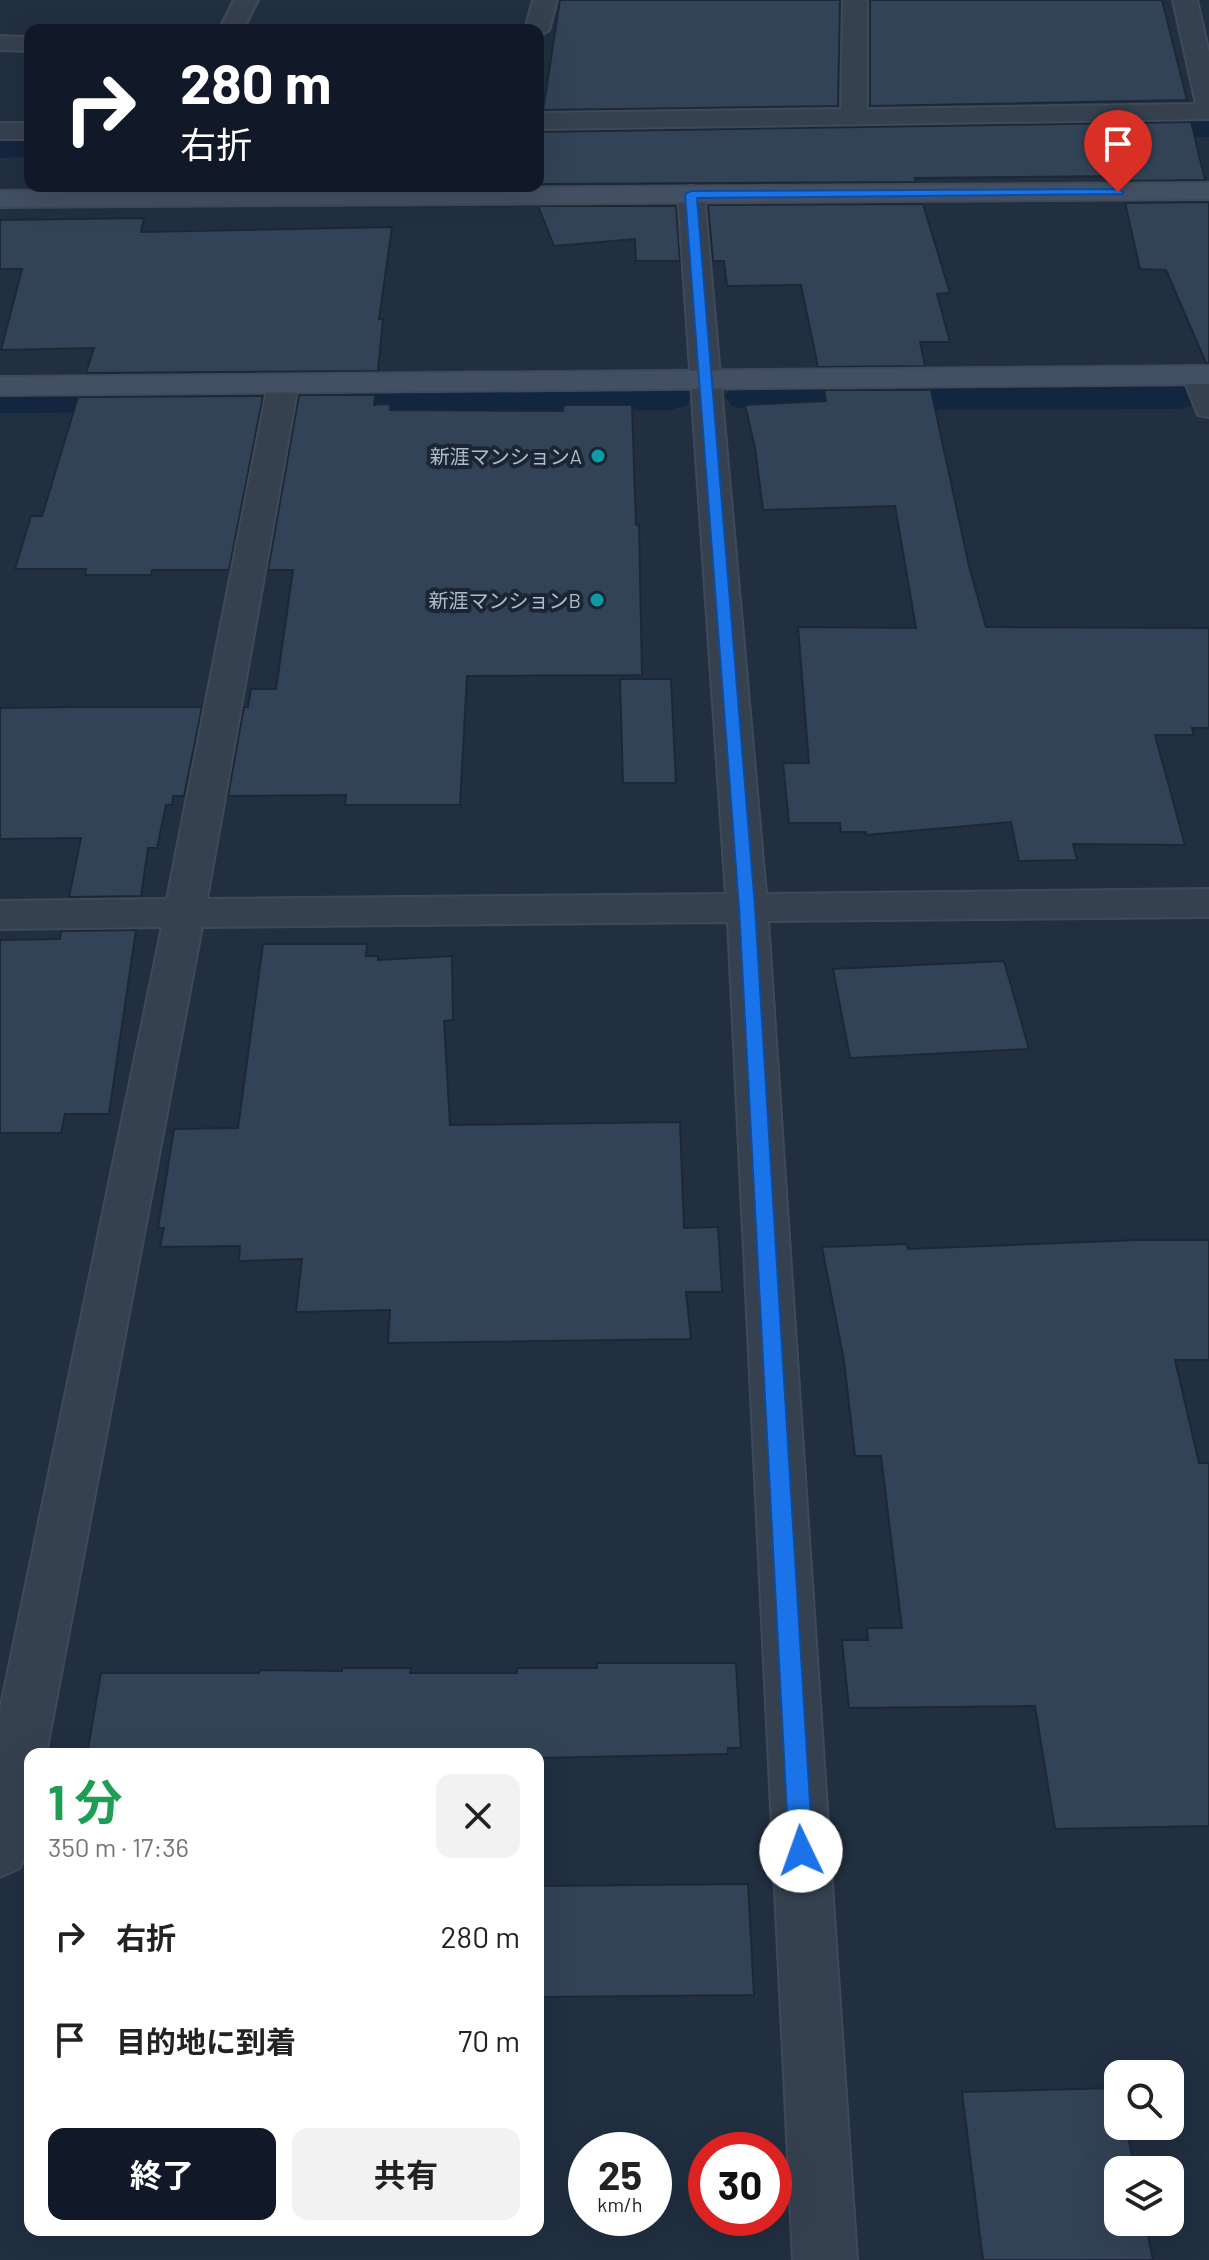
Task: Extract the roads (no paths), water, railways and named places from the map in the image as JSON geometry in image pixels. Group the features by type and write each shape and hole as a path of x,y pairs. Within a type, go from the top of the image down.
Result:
{"street":[{"path":"234,24 246,0"},
{"path":"539,24 545,0"},
{"path":"854,115 855,0"},
{"path":"544,121 1209,109 1185,0"},
{"path":"0,43 24,44"},
{"path":"0,131 24,131"},
{"path":"544,192 691,194 1209,191"},
{"path":"0,199 436,192"},
{"path":"691,194 747,907 825,2260"},
{"path":"0,386 1203,375 1209,408"},
{"path":"0,1848 185,912 283,385"},
{"path":"0,915 1209,903"}],"waterway":[{"path":"1098,127 1209,125"},
{"path":"0,146 24,145"},
{"path":"749,396 1179,395"},
{"path":"309,398 669,396"},
{"path":"0,399 171,398"}],"place":[{"name":"新涯マンションA","path":"598,456"},
{"name":"新涯マンションB","path":"597,600"}]}
